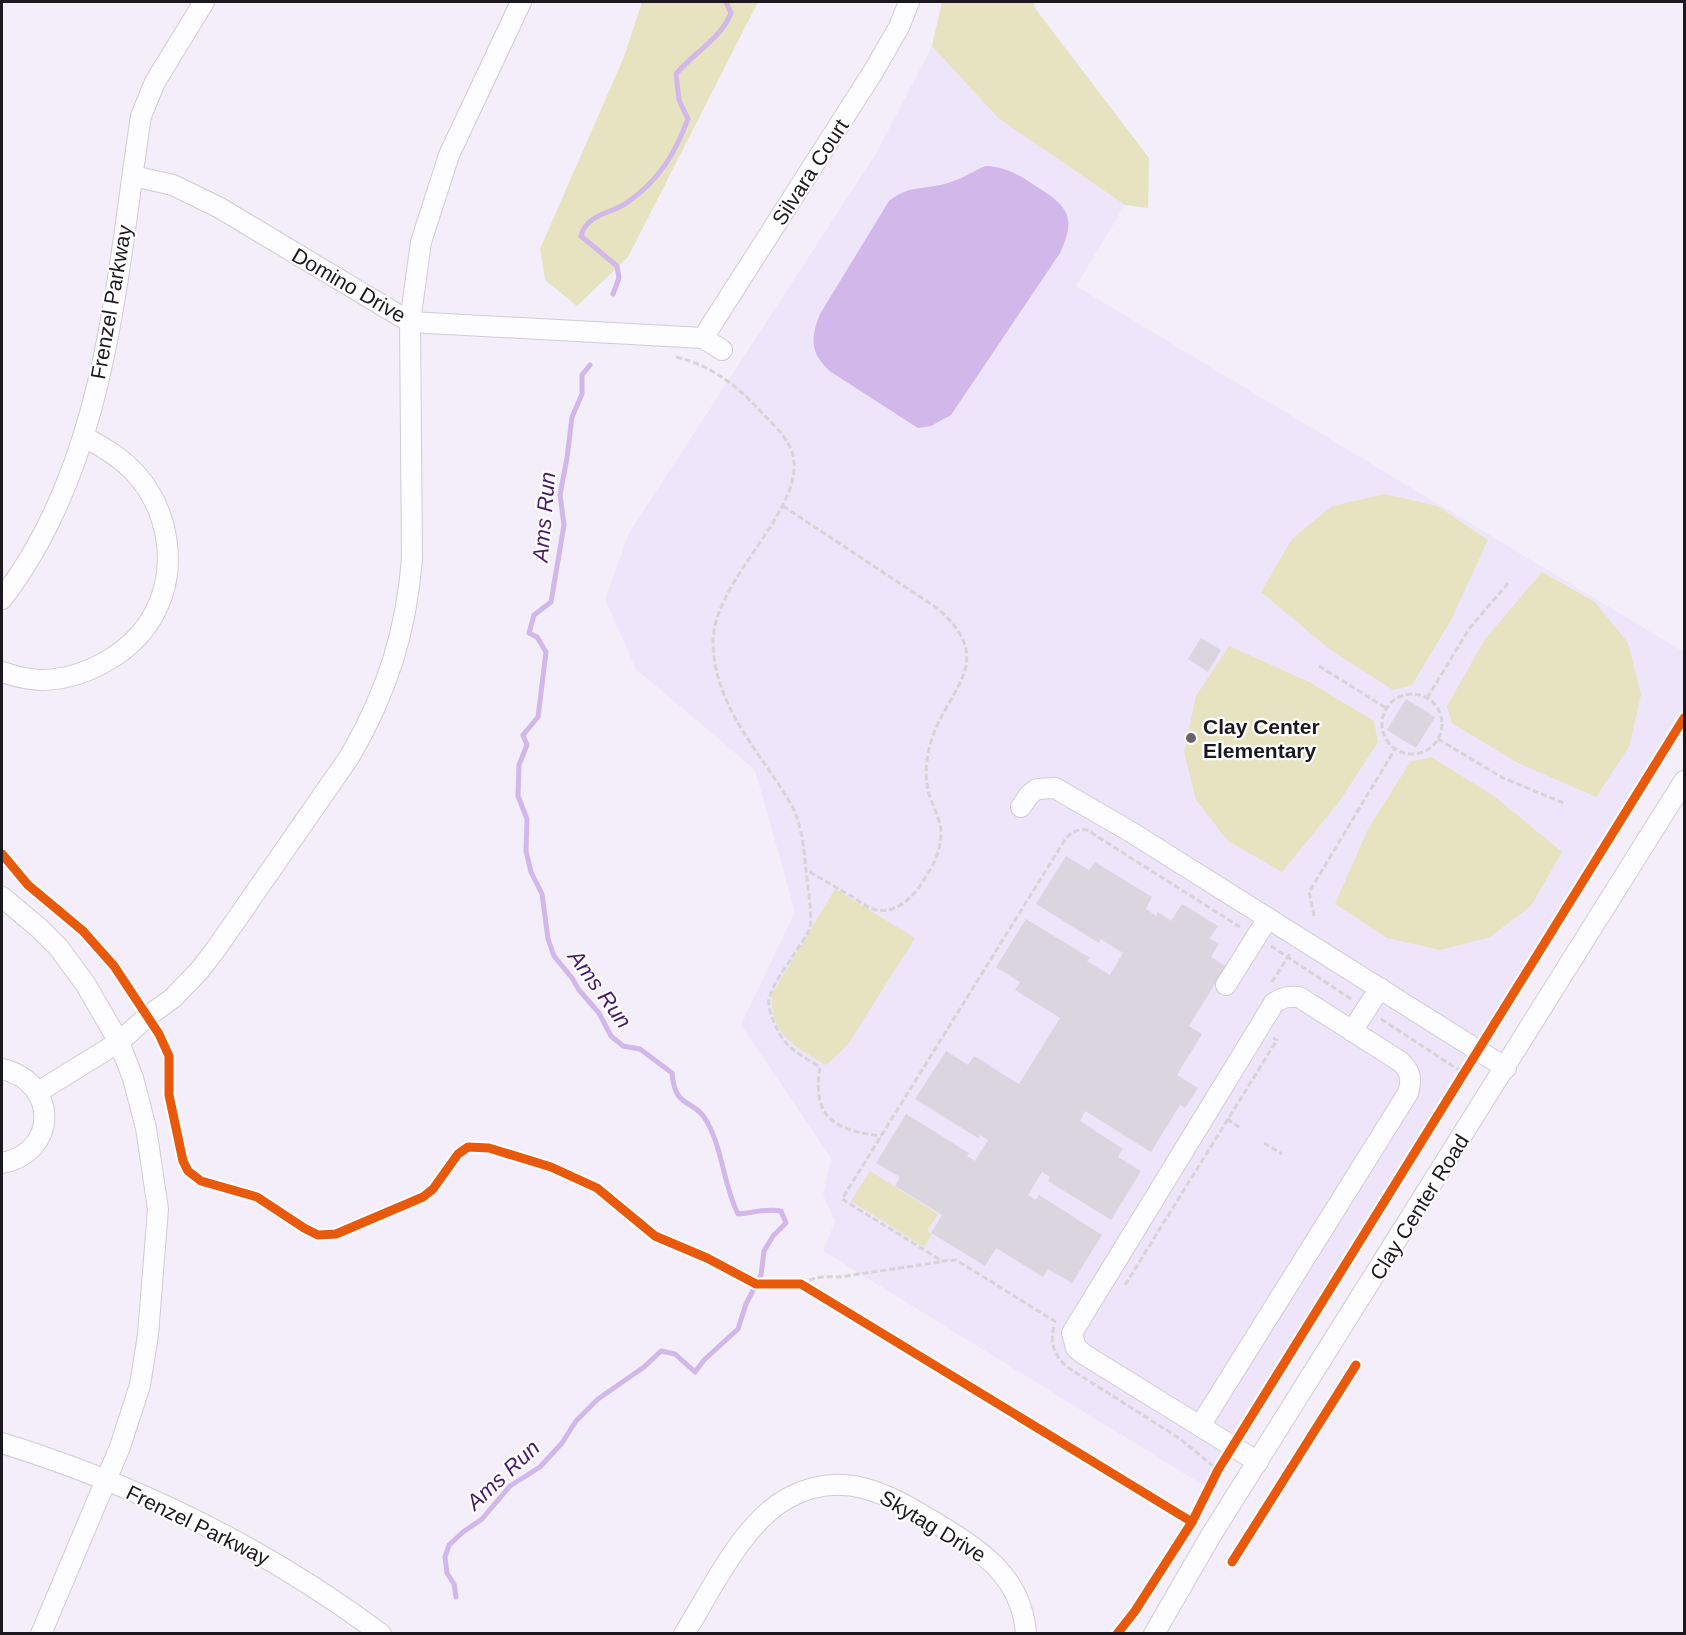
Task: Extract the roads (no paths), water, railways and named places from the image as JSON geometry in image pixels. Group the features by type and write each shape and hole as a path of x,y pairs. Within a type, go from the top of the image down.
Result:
{"street":[{"name":"Frenzel Parkway","path":"2,598 26,563 45,527 84,437 101,370 141,116 148,96 204,2"},
{"path":"39,1092 119,1042 180,992 216,949 350,756 369,724 384,690 402,629 409,594 412,559 410,322 421,242 449,155 521,2"},
{"name":"Silvara Court","path":"703,338 873,72 899,27 909,2"},
{"name":"Domino Drive","path":"133,176 173,185 220,208 410,322 703,338 722,350"},
{"path":"2,672 41,680 83,673 106,663 141,632 155,613 164,588 167,560 165,527 148,490 125,462 84,437"},
{"name":"Clay Center Road","path":"1154,1634 1210,1537 1684,781"},
{"path":"1021,807 1029,795 1037,789 1055,788 1131,832 1506,1068"},
{"path":"2,897 59,948 86,985 119,1042 133,1078 146,1128 158,1209 148,1335 140,1385 120,1447 41,1634"},
{"path":"1226,985 1268,918"},
{"path":"1352,1031 1380,988"},
{"path":"1200,1426 1408,1093 1411,1084 1411,1075 1401,1062 1299,998 1291,996 1274,1003 1075,1325 1072,1338 1076,1348 1233,1447 1258,1462"},
{"path":"2,1069 16,1073 29,1081 39,1092 44,1107 44,1124 39,1139 29,1152 15,1161 2,1163"},
{"name":"Frenzel Parkway","path":"2,1443 106,1480 194,1520 278,1565 332,1599 381,1634"},
{"name":"Skytag Drive","path":"684,1634 742,1540 757,1522 790,1496 825,1486 842,1485 869,1489 891,1497 982,1552 1011,1586 1023,1612 1026,1634"}],"waterway":[{"name":"Ams Run","path":"613,294 619,278 617,266 581,236 584,228 594,218 622,206 639,194 665,165 678,144 688,119 679,100 676,74 720,31 731,13 726,2"},
{"name":"Ams Run","path":"456,1597 454,1584 447,1573 445,1557 449,1545 482,1519 510,1486 540,1467 562,1443 576,1421 598,1399 644,1367 661,1351 675,1354 695,1372 704,1360 738,1329 746,1304 761,1275 764,1251 773,1236 786,1223 781,1211 764,1210 738,1214 712,1131 706,1120 677,1093 672,1073 640,1049 623,1046 611,1036 599,1013 554,956 548,939 542,894 531,872 526,851 527,819 518,796 519,765 527,745 523,735 538,717 546,652 537,637 529,633 534,615 551,602 564,525 560,495 572,417 582,394 582,375 590,365"}],"place":[{"name":"Clay Center Elementary","path":"1191,738"}]}
